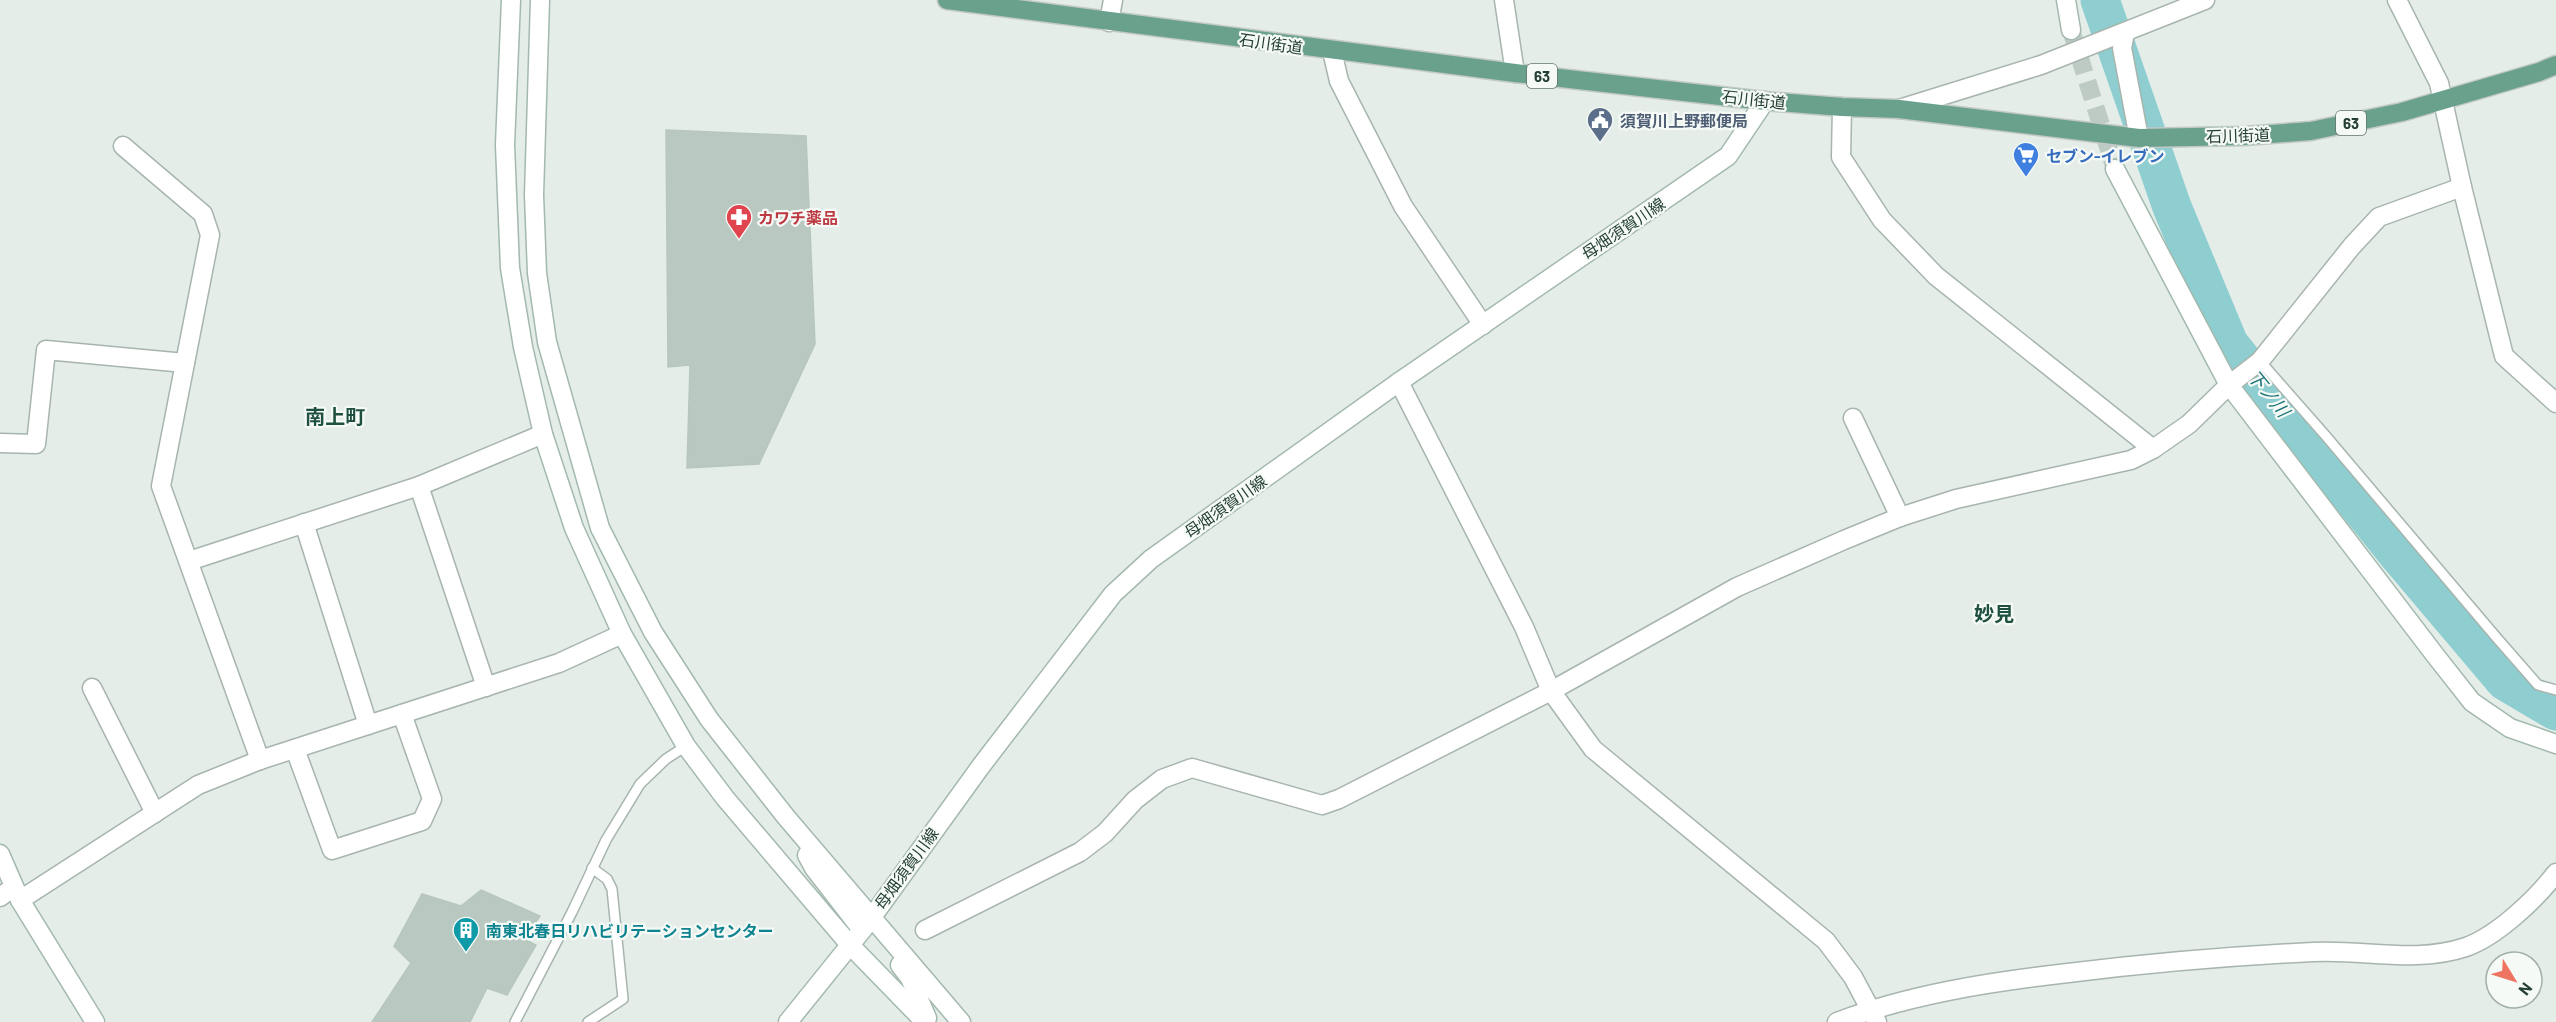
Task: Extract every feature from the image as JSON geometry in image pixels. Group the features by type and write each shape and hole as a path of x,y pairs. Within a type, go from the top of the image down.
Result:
{"main road":[{"name":"石川街道","path":"947,0 1515,73 1765,101 1899,109 2139,138 2244,136 2311,131 2402,112 2556,65"}],"street":[{"path":"511,0 505,145 510,268 523,347 543,434 574,528 622,634 686,746 725,798 850,945 927,1022"},
{"path":"540,0 534,195 537,273 547,342 600,528 659,642 709,719 910,978 927,1022"},
{"path":"1110,22 1113,0"},
{"path":"1504,0 1515,73"},
{"path":"2066,0 2071,30"},
{"path":"1899,109 2041,65 2205,0"},
{"path":"2397,0 2439,83 2504,356 2556,403"},
{"path":"2125,33 2122,48 2139,138"},
{"path":"1332,51 1339,81 1403,206 1483,325"},
{"name":"母畑須賀川線","path":"788,1022 867,923 981,766 1113,594 1151,559 1399,382 1728,156 1765,101"},
{"path":"1842,107 1841,157 1882,220 1936,276 2153,449"},
{"path":"123,146 203,214 210,235 161,486 260,760"},
{"path":"2115,169 2229,386 2472,702 2510,728 2556,744"},
{"path":"925,930 1080,852 1105,833 1135,800 1162,779 1192,768 1322,805 1340,799 1551,691 1737,587 1900,517 1956,499 2131,460 2153,449 2189,424 2229,386 2260,361 2379,217 2462,187"},
{"path":"0,442 36,444 46,350 185,363"},
{"path":"1399,382 1524,627 1551,691 1593,749 1826,941 1853,977 1874,1016"},
{"path":"1853,418 1900,517"},
{"path":"189,561 419,486 543,434"},
{"path":"419,486 486,687"},
{"path":"304,523 368,725"},
{"path":"12,895 155,813 198,785 260,760 559,663 622,634"},
{"path":"92,688 155,813"},
{"path":"295,749 332,850 355,843 422,821 432,799 402,714"},
{"path":"0,854 12,895 90,1021"},
{"path":"1838,1022 1874,1016 1982,983 2116,967 2341,950 2407,957 2444,953 2483,940 2503,927 2556,873"},
{"path":"867,923 961,1022"}],"lane":[{"path":"2260,361 2538,684 2556,690"},
{"path":"515,1022 592,868 640,784 666,759 686,746"},
{"path":"588,1022 623,999 612,889 607,879 592,868"}],"building":[{"name":"カワチ薬品","path":"666,130 806,136 815,344 759,464 687,468 690,365 668,367"},
{"name":"南東北春日リハビリテーションセンター","path":"481,890 540,916 524,939 536,945 507,995 487,988 470,1022 372,1022 411,963 394,946 422,894 461,906"}],"waterway":[{"name":"下ノ川","path":"2100,0 2172,207 2229,344 2400,557 2505,681 2556,711"}],"tunnel":[{"path":"2071,30 2115,169"}],"place":[{"name":"須賀川上野郵便局","path":"1600,143"},
{"name":"セブン-イレブン","path":"2026,178"},
{"name":"カワチ薬品","path":"739,240"},
{"name":"南東北春日リハビリテーションセンター","path":"466,953"}],"district":[{"name":"南上町","path":"335,416"},
{"name":"妙見","path":"1994,613"}]}
